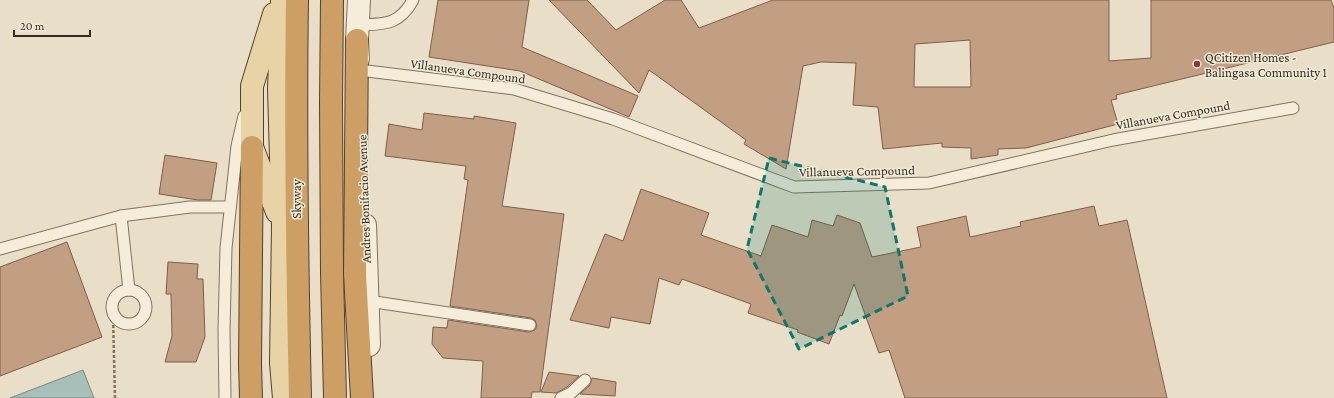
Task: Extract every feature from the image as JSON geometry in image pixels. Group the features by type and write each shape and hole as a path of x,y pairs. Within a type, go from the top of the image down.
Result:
{"highway":[{"name":"Skyway","path":"297,0 296,238 300,398"},
{"path":"331,0 332,273 335,398"},
{"path":"357,33 355,275 362,398"},
{"path":"251,398 252,147"}],"main road":[{"path":"278,0 252,86 252,147 283,226"},
{"path":"282,0 280,90 283,226 281,363 284,398"},
{"path":"331,0 328,40 338,398"}],"street":[{"name":"Andres Bonifacio Avenue","path":"359,0 357,33 368,301 370,398"}],"lane":[{"path":"357,33 397,18 405,12 412,0"},
{"name":"Villanueva Compound","path":"359,70 514,89 613,119 794,187 929,183 1113,140 1293,108"},
{"path":"225,398 224,330 226,248 237,146 252,86"},
{"path":"0,249 121,216 190,207 230,207"},
{"path":"121,216 129,290"},
{"path":"129,290 140,294 146,303 146,309 141,319 132,324 126,324 116,319 112,309 114,298 118,294 129,290"},
{"path":"368,301 530,325"},
{"path":"561,398 585,380"}],"path":[{"path":"113,314 115,398"}],"highlighted area":[{"path":"769,158 885,187 908,296 799,349 747,249"}],"water":[{"path":"83,370 94,398 10,398"}],"building":[{"path":"438,0 529,0 522,47 638,96 629,117 520,71 429,57"},
{"path":"549,0 587,0 616,30 665,0 681,0 699,28 773,0 1109,0 1109,61 1151,58 1151,0 1331,0 1334,8 1334,42 1116,95 1117,99 1111,100 1118,124 1026,148 998,149 998,155 971,159 971,148 942,147 942,143 883,149 878,107 853,105 856,63 821,62 803,66 786,169 744,144 746,140 649,70 639,93","holes":["970,40 971,87 914,87 915,44"]},
{"path":"424,113 474,119 474,116 516,123 502,206 564,214 540,392 532,392 531,398 481,398 483,361 443,358 432,344 433,327 447,328 448,320 529,332 535,330 537,326 535,320 531,318 450,306 468,180 464,179 466,166 385,156 389,124 422,130"},
{"path":"165,155 217,163 211,200 198,200 159,194"},
{"path":"641,189 709,213 701,235 761,256 772,225 808,237 812,220 833,226 837,215 860,223 872,257 921,247 917,227 966,216 970,237 1021,226 1020,222 1094,206 1099,226 1127,220 1167,398 905,398 889,350 879,353 854,284 842,316 840,315 829,344 797,332 798,330 748,313 751,304 682,279 679,285 659,278 650,324 611,317 609,328 570,320 605,234 623,241"},
{"path":"67,242 102,337 0,376 0,267"},
{"path":"168,262 198,264 197,279 203,279 205,337 196,362 165,362 172,336 171,294 166,294"},
{"path":"549,372 579,376 567,387 556,393 541,392"},
{"path":"592,378 616,382 615,396 580,394 590,385"}],"place":[{"name":"QCitizen Homes - Balingasa Community 1","path":"1197,64"}]}
